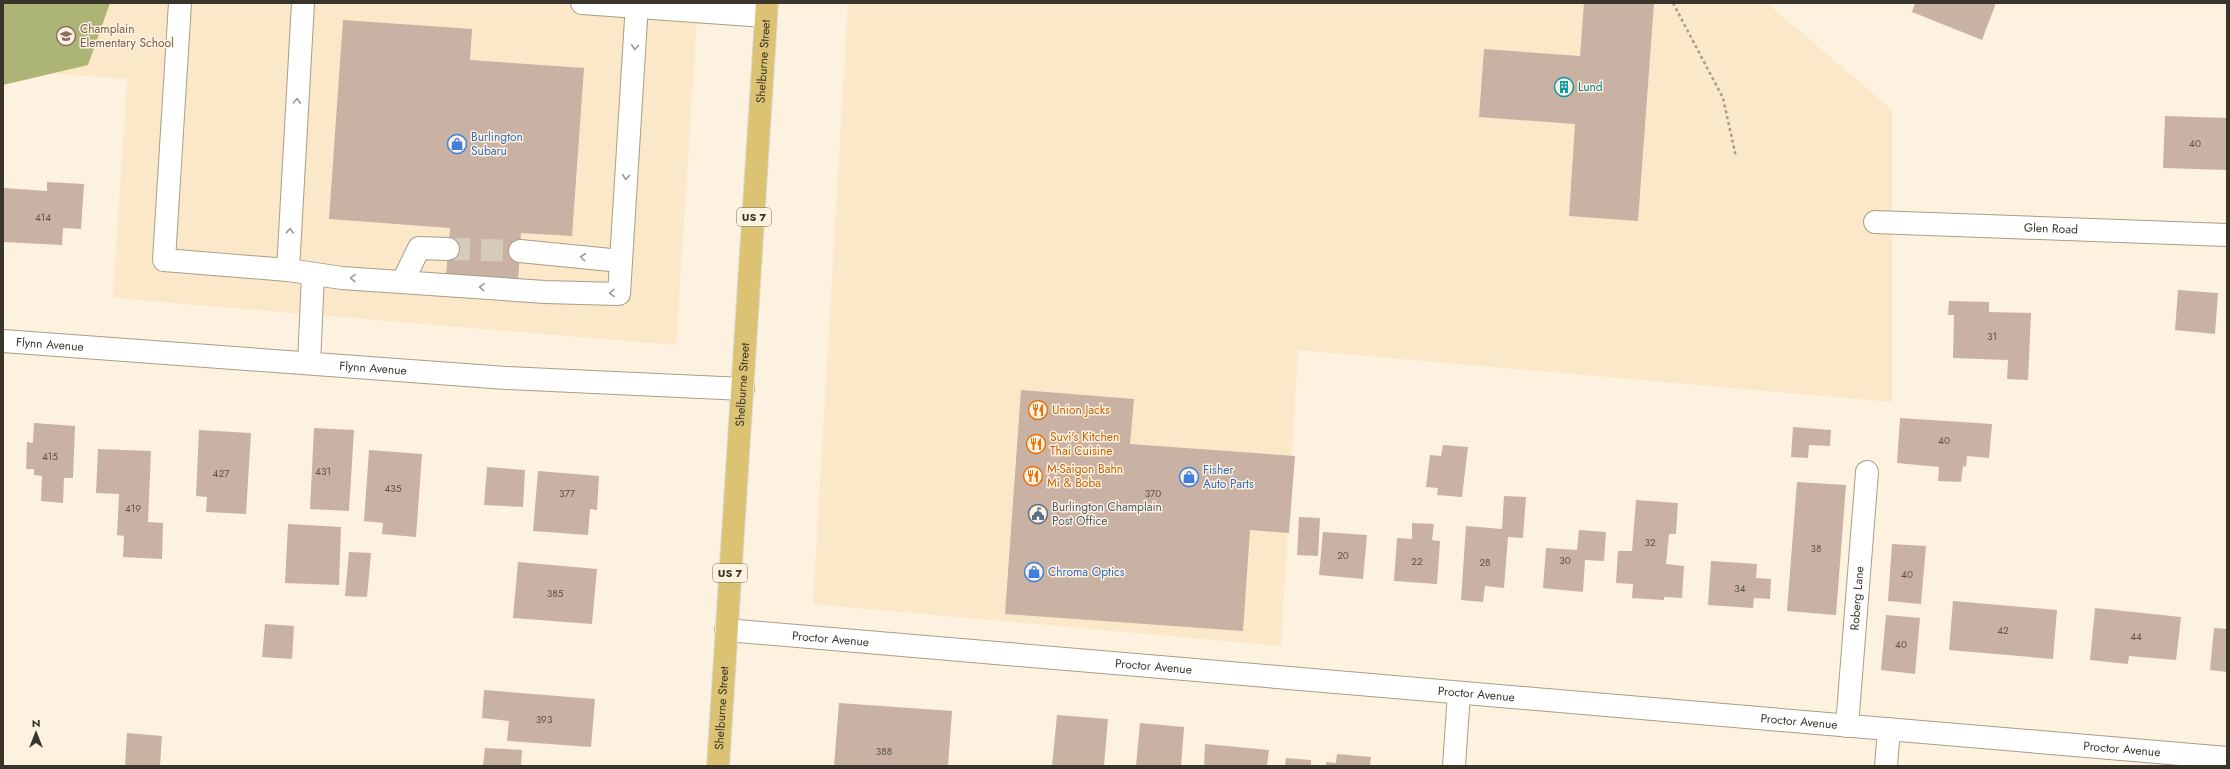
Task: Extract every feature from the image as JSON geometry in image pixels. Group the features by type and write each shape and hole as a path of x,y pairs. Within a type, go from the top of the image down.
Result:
{"main road":[{"name":"Shelburne Street","path":"718,766 766,10"}],"street":[{"path":"180,3 164,260 288,270 313,275 545,292 619,294 637,6"},
{"path":"288,270 303,3"},
{"path":"582,3 766,10"},
{"name":"Glen Road","path":"1875,222 2227,235"},
{"path":"403,281 419,248 448,249"},
{"path":"520,251 621,261"},
{"path":"309,363 313,275"},
{"name":"Flynn Avenue","path":"3,341 506,378 743,389"},
{"name":"Roberg Lane","path":"1847,726 1867,472"},
{"name":"Proctor Avenue","path":"726,630 2227,758"},
{"path":"1454,766 1459,693"},
{"path":"1886,766 1889,729"}],"path":[{"path":"1673,3 1723,98 1736,157"}],"shaded area":[{"path":"3,3 698,3 676,345 113,298 127,79 3,70"},
{"path":"848,3 1767,3 1892,110 1892,402 1298,350 1281,646 813,604"}],"green space":[{"name":"Champlain Elementary School","path":"3,3 110,3 88,65 3,85"}],"building":[{"name":"Lund","path":"1584,3 1654,3 1638,221 1569,216 1575,124 1479,117 1484,49 1580,56"},
{"path":"1915,3 1996,3 1982,40 1912,12"},
{"name":"Burlington Subaru","path":"343,20 472,29 470,60 584,68 572,236 521,233 518,282 446,276 450,228 329,219"},
{"path":"2165,116 2227,118 2227,170 2163,168"},
{"path":"47,182 84,184 81,229 63,228 62,245 3,242 4,188 47,191"},
{"path":"2178,290 2218,293 2215,334 2175,330"},
{"path":"1949,301 1989,302 1989,312 2031,313 2028,380 2007,379 2008,360 1953,358 1954,315 1948,315"},
{"path":"1021,390 1134,399 1130,444 1295,456 1289,533 1250,530 1243,631 1005,614"},
{"path":"1900,418 1992,424 1989,458 1967,456 1966,467 1963,466 1961,482 1938,481 1939,467 1897,463"},
{"path":"34,423 75,426 73,478 64,478 63,503 41,501 42,476 34,475 34,469 26,469 27,442 33,443"},
{"path":"1793,427 1831,430 1830,446 1809,445 1808,458 1791,457"},
{"path":"314,428 354,430 349,511 310,509"},
{"path":"199,430 251,433 246,514 206,512 207,497 196,496"},
{"path":"1443,445 1468,447 1462,497 1437,495 1438,488 1426,487 1430,455 1441,456"},
{"path":"98,449 151,451 148,522 163,523 162,559 123,557 124,536 117,535 119,494 96,493"},
{"path":"369,450 422,454 416,537 382,534 383,523 364,521"},
{"path":"487,467 525,470 523,507 484,505"},
{"path":"538,471 599,476 597,510 590,509 588,535 533,531"},
{"path":"1797,482 1846,485 1836,615 1787,611"},
{"path":"1504,496 1526,497 1523,538 1508,537 1504,588 1485,586 1483,602 1461,600 1466,526 1502,529"},
{"path":"1636,500 1678,503 1676,534 1669,534 1666,564 1684,566 1682,598 1664,597 1664,600 1632,598 1633,584 1616,583 1618,551 1632,551"},
{"path":"1299,517 1320,518 1318,556 1297,555"},
{"path":"1412,523 1434,524 1432,540 1440,541 1437,584 1394,581 1397,538 1412,539"},
{"path":"288,524 341,527 339,585 285,583"},
{"path":"1579,530 1606,532 1604,561 1585,560 1583,592 1543,588 1546,548 1577,550"},
{"path":"1323,532 1367,535 1363,579 1319,575"},
{"path":"1892,544 1926,546 1921,604 1888,601"},
{"path":"349,552 371,553 367,597 345,596"},
{"path":"1711,561 1757,564 1756,578 1771,579 1770,599 1754,598 1753,608 1708,605"},
{"path":"518,562 597,569 592,624 513,618"},
{"path":"1953,601 2057,610 2053,659 1949,650"},
{"path":"2095,608 2181,617 2176,660 2129,656 2128,664 2090,660"},
{"path":"1886,615 1920,618 1915,674 1881,670"},
{"path":"265,624 294,626 292,659 262,657"},
{"path":"2214,628 2227,629 2227,672 2210,670"},
{"path":"484,690 595,699 591,747 507,741 509,721 482,718"},
{"path":"839,703 952,711 948,766 834,766"},
{"path":"1057,715 1108,719 1104,766 1052,766"},
{"path":"1140,723 1184,727 1181,766 1136,766"},
{"path":"127,733 162,736 160,766 125,766"},
{"path":"1205,744 1269,750 1267,766 1204,766"},
{"path":"485,748 522,750 521,766 483,766"},
{"path":"1337,754 1371,757 1370,766 1326,766 1326,762 1336,763"},
{"path":"1286,758 1311,760 1311,766 1285,766"}],"tunnel":[{"path":"448,249 520,251"}],"place":[{"name":"Champlain Elementary School","path":"66,36"},
{"name":"Lund","path":"1564,87"},
{"name":"Burlington Subaru","path":"457,144"},
{"name":"Union Jacks","path":"1038,410"},
{"name":"Suvi's Kitchen Thai Cuisine","path":"1036,444"},
{"name":"M-Saigon Bahn Mi & Boba","path":"1033,476"},
{"name":"Fisher Auto Parts","path":"1189,477"},
{"name":"Burlington Champlain Post Office","path":"1038,514"},
{"name":"Chroma Optics","path":"1034,572"}]}
